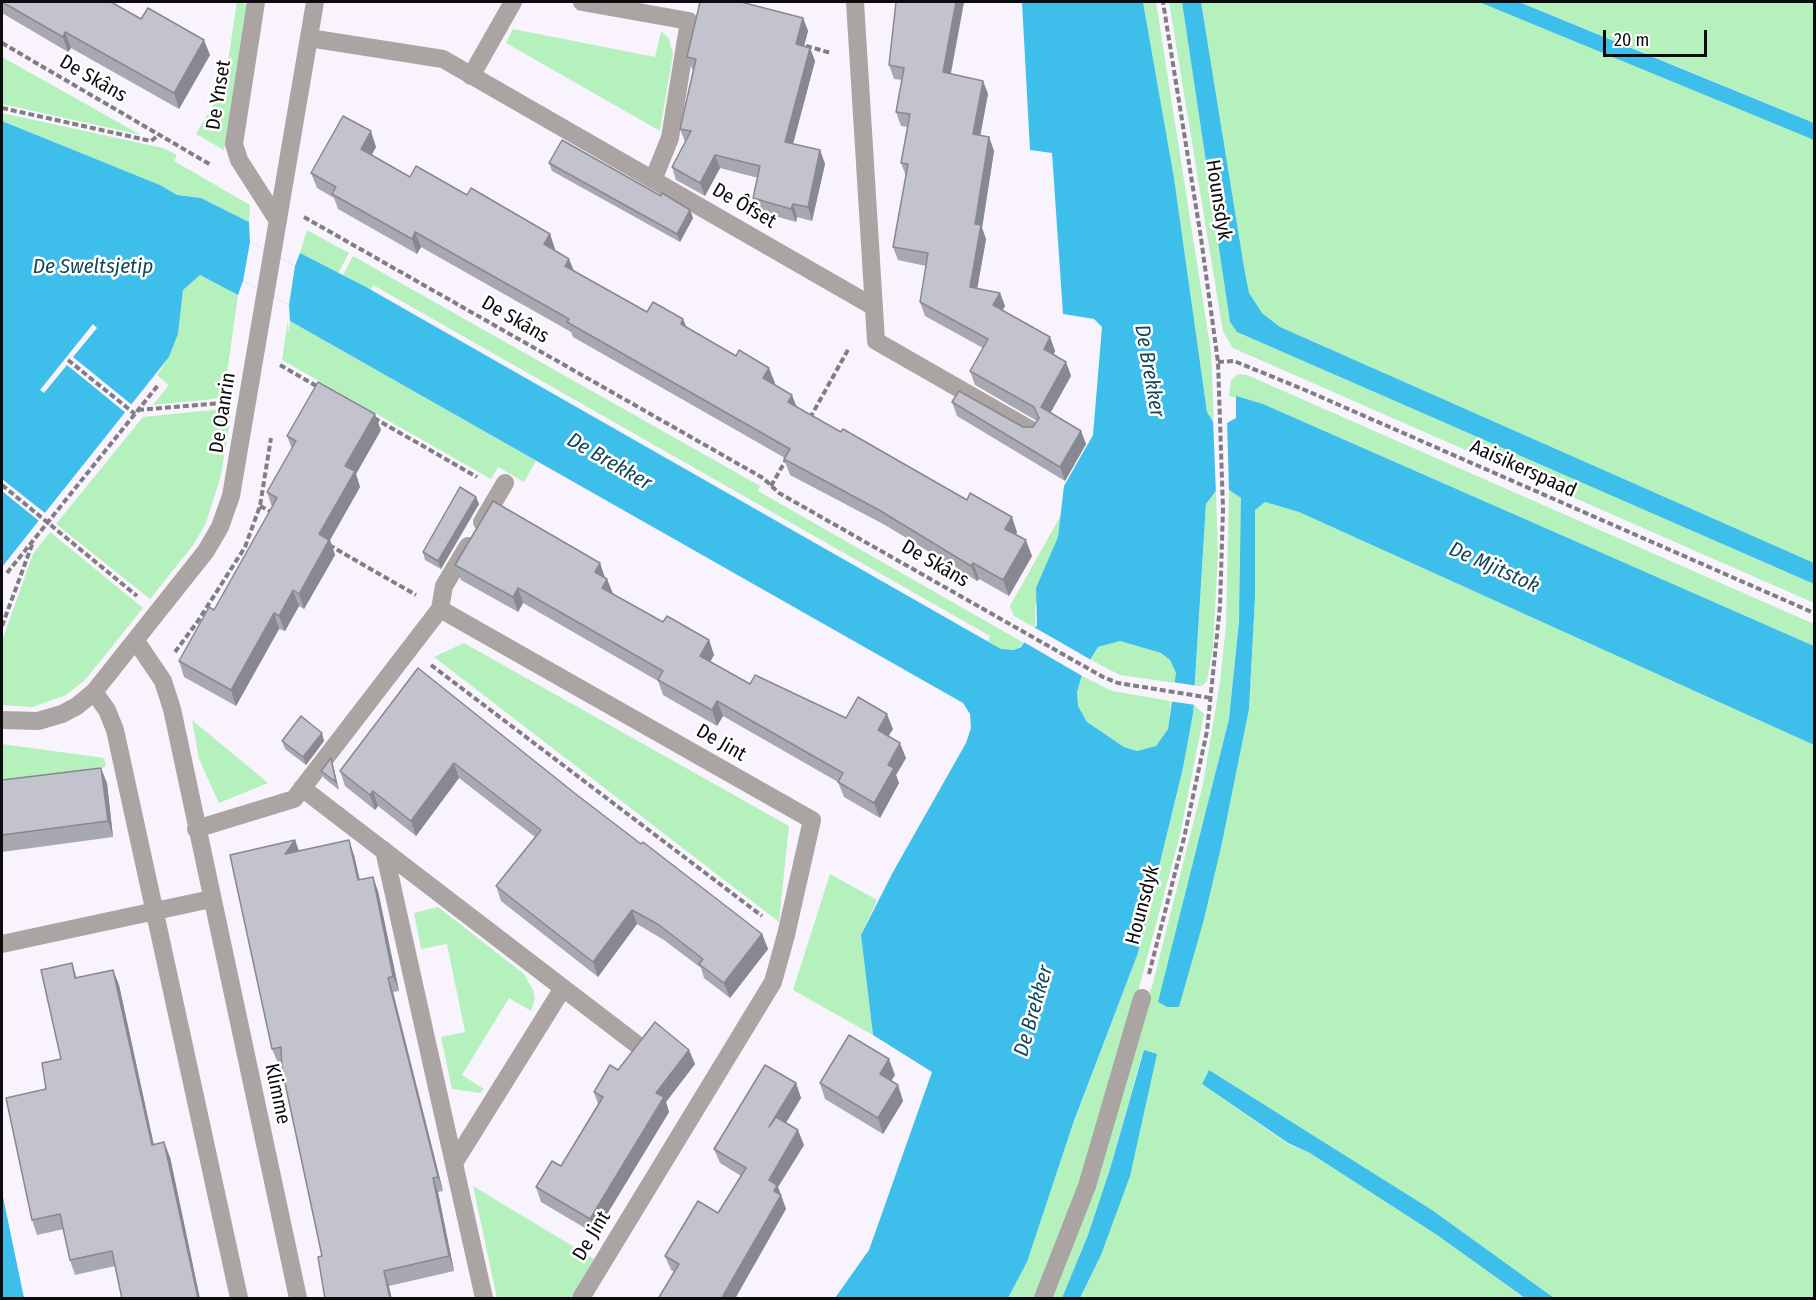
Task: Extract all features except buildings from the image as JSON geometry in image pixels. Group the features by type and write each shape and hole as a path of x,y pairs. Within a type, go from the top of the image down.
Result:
{"street":[{"name":"De Ynset","path":"256,2 234,144 239,160 280,213"},
{"name":"De Oanrin","path":"2,720 38,721 62,714 77,706 94,692 206,551 220,526 231,496 270,252 280,213 315,2"},
{"path":"471,76 513,2"},
{"path":"582,2 690,21 670,138 653,180"},
{"path":"855,2 876,341 1033,431"},
{"name":"De Ôfset","path":"309,38 443,59 874,307"},
{"path":"195,829 294,799 440,609 444,586 503,487"},
{"name":"De Jint","path":"440,609 812,820 773,982 581,1299"},
{"name":"Klimme","path":"136,641 163,681 166,691 298,1299"},
{"path":"94,692 107,710 115,730 239,1299"},
{"path":"302,788 635,1043"},
{"path":"384,850 484,1299"},
{"path":"2,944 211,899"},
{"path":"454,1163 563,988"},
{"path":"1043,1299 1087,1186 1142,998"}],"path":[{"name":"Hounsdyk","path":"1142,998 1184,838 1207,731 1220,606 1223,509 1218,362 1202,238 1163,2"},
{"name":"De Skâns","path":"2,43 213,166"},
{"path":"802,45 837,55 858,53"},
{"path":"2,108 151,141 159,135"},
{"name":"De Skâns","path":"280,213 764,478 771,486 1103,677 1118,683 1211,698"},
{"path":"806,425 852,343 876,341"},
{"path":"255,351 324,390"},
{"path":"68,360 137,412 228,402"},
{"name":"Aaisikerspaad","path":"1218,362 1234,361 1305,390 1815,613"},
{"path":"7,573 159,384"},
{"path":"366,414 503,487"},
{"path":"771,486 789,455"},
{"path":"2,485 129,588"},
{"path":"260,506 280,517"},
{"path":"2,626 34,539"},
{"path":"320,540 440,609"},
{"path":"410,649 786,935"}],"green space":[{"path":"237,2 247,4 224,150 196,134 224,87"},
{"path":"1143,2 1156,2 1211,352 1214,423 1207,412 1174,178"},
{"path":"1169,2 1182,2 1230,322 1237,332 1814,584 1814,603 1233,348 1223,332"},
{"path":"1201,2 1479,2 1814,140 1814,563 1280,327 1262,313 1254,305 1249,293"},
{"path":"1519,2 1814,2 1814,123 1691,72"},
{"path":"513,29 655,57 661,31 669,39 673,54 660,131 506,43"},
{"path":"2,57 141,135 2,104"},
{"path":"2,113 163,148 177,155 174,161 250,205 249,222 201,198 177,195 160,185 2,121"},
{"path":"307,230 349,253 338,273 300,253"},
{"path":"353,256 760,486 758,491 1024,643 1015,650 1001,649 988,641 990,636 373,285 371,290 343,275"},
{"path":"200,275 238,295 225,388 220,397 213,399 153,405 169,385 157,375 169,357 178,334 183,290"},
{"path":"288,319 288,333 290,321 536,461 524,482 498,467 491,479 282,360"},
{"path":"1238,374 1247,375 1814,624 1814,646 1263,404 1229,396 1231,380"},
{"path":"232,408 221,475 206,523 194,544 150,599 56,524 143,417"},
{"path":"1229,490 1241,498 1241,599 1229,719 1159,1002 1167,1007 1179,1007 1222,843 1249,709 1255,598 1255,510 1265,502 1299,512 1814,745 1814,1298 1554,1298 1432,1210 1209,1070 1202,1084 1288,1144 1310,1153 1437,1235 1525,1298 1080,1298 1101,1255 1143,1051 1110,1169 1088,1235 1062,1298 1049,1298 1095,1185 1154,979 1203,784 1220,682 1226,625"},
{"path":"1216,491 1218,554 1213,646 1207,681 1202,686 1195,686 1206,504"},
{"path":"1061,515 1058,537 1035,606 1035,628 1014,616 1010,606"},
{"path":"50,532 143,608 85,680 66,695 33,707 2,705 2,641 33,554"},
{"path":"1120,641 1161,653 1170,660 1176,673 1175,683 1120,675 1091,660 1098,647"},
{"path":"464,643 789,826 779,922 434,657"},
{"path":"1082,676 1112,691 1171,701 1168,729 1156,746 1137,751 1124,747 1087,722 1078,706 1077,692"},
{"path":"1193,704 1204,714 1180,835 1126,1036 1083,1181 1036,1298 1008,1298 1027,1262 1074,1122 1138,953 1183,768"},
{"path":"192,720 268,783 219,803 199,759"},
{"path":"2,744 104,758 106,767 2,781"},
{"path":"830,874 877,900 861,935 873,1035 793,990"},
{"path":"438,907 524,974 535,998 531,1011 509,998 462,1075 484,1089 480,1093 452,1089 441,1037 465,1032 447,944 421,949 414,913"},
{"path":"473,1186 594,1259 570,1298 497,1298"}],"water":[{"path":"1022,2 1143,2 1174,178 1207,412 1214,423 1227,423 1236,418 1236,396 1263,404 1814,646 1814,745 1299,512 1265,502 1255,510 1255,598 1249,709 1204,919 1179,1007 1167,1007 1158,1002 1229,719 1239,621 1241,498 1229,490 1216,491 1206,504 1193,713 1183,768 1138,953 1074,1121 1027,1262 1008,1298 835,1298 869,1250 932,1072 873,1035 861,935 893,872 966,743 971,728 970,714 963,703 290,321 289,305 243,281 238,295 200,275 183,290 178,334 169,357 2,567 2,121 160,185 177,195 201,198 249,222 250,242 295,266 300,253 366,287 1001,649 1014,650 1021,647 1037,625 1036,588 1058,537 1064,486 1093,435 1102,327 1094,319 1063,314 1052,153 1030,150","holes":["1120,641 1161,653 1170,660 1176,673 1168,729 1156,746 1137,751 1124,747 1087,722 1078,706 1077,692 1083,672 1098,647"]},
{"path":"1182,2 1201,2 1249,293 1262,313 1280,327 1814,563 1814,584 1237,332 1230,322"},
{"path":"1479,2 1519,2 1814,123 1814,140"},
{"path":"1144,1050 1157,1054 1130,1176 1101,1255 1080,1298 1062,1298 1088,1235 1110,1169"},
{"path":"1209,1070 1432,1210 1554,1298 1525,1298 1437,1235 1310,1153 1288,1143 1202,1084"},
{"path":"2,1192 24,1298 2,1298"}],"pier":[{"path":"250,242 295,266 289,305 243,281"},
{"path":"93,324 97,328 73,357 132,405 157,375 159,377 2,570 39,521 2,491 2,479 45,513 126,413 67,365 44,393 40,390"},
{"path":"1213,417 1215,420 1227,420 1229,494 1216,496"},
{"path":"1032,626 1093,661 1084,677 1022,641"},
{"path":"1172,682 1198,686 1196,705 1168,701"}],"water label":[{"name":"De Sweltsjetip","path":"93,267"},
{"name":"De Brekker","path":"1149,371"},
{"name":"De Brekker","path":"609,462"},
{"name":"De Mjitstok","path":"1494,568"},
{"name":"De Brekker","path":"1034,1011"}]}
